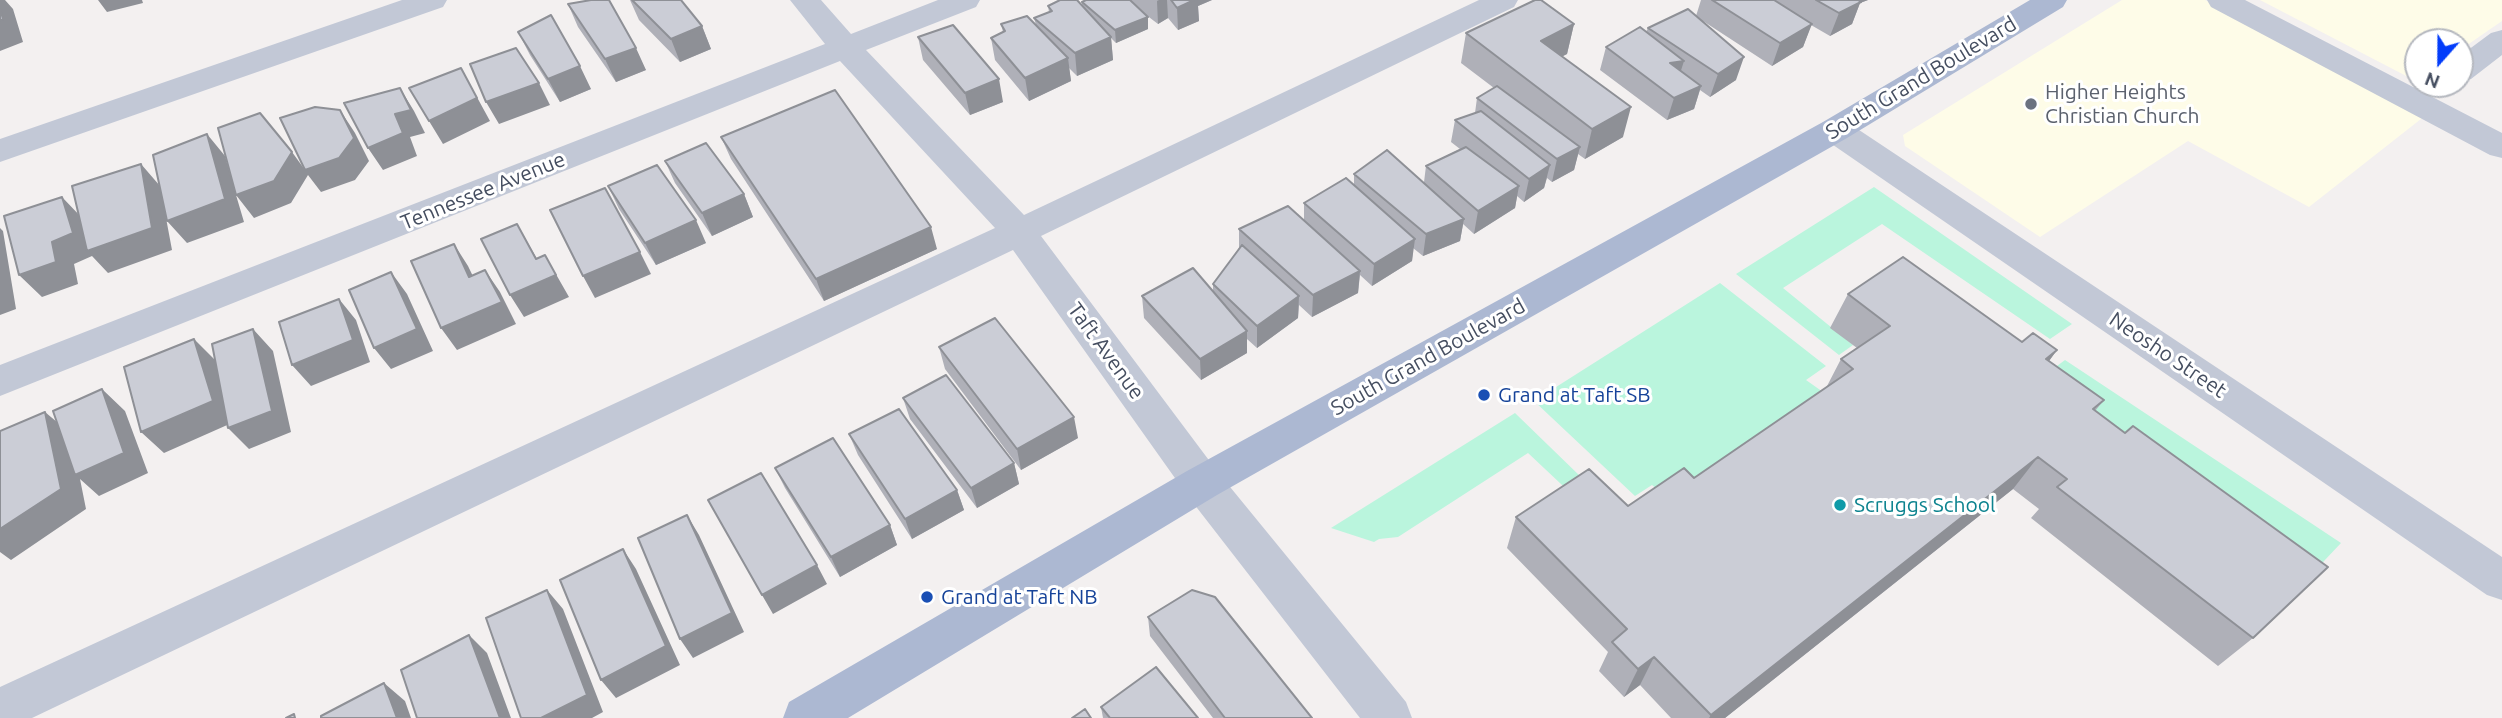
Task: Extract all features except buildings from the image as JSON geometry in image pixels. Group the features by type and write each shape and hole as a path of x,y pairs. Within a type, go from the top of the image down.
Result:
{"main road":[{"name":"South Grand Boulevard","path":"806,718 1202,484 1835,130 2052,0"}],"street":[{"path":"0,151 432,0"},
{"name":"Taft Avenue","path":"805,0 846,48 1019,232 1202,484 1389,718"},
{"name":"Tennessee Avenue","path":"0,381 965,0"},
{"path":"0,710 1019,232 1503,0"},
{"path":"2221,0 2502,147"},
{"path":"2474,61 2502,40"},
{"path":"2418,103 2425,98"},
{"name":"Neosho Street","path":"1835,130 2502,581"}],"shaded area":[{"path":"2122,0 2205,0 2426,115 2309,207 2188,141 2040,237 1905,146 1903,135"},
{"path":"2260,0 2502,0 2502,21 2474,40 2474,28 2404,28 2404,75"}],"green space":[{"path":"1874,187 2072,324 2050,339 1882,224 1783,288 1853,345 1839,355 1736,274"},
{"path":"1720,283 1826,366 1806,380 1823,392 1670,499 1652,485 1635,496 1534,401"},
{"path":"2065,360 2341,543 2291,596 2022,392"},
{"path":"1515,413 1615,510 1578,500 1528,453 1398,537 1374,542 1331,528"}],"place":[{"name":"Higher Heights Christian Church","path":"2031,104"},
{"name":"Grand at Taft SB","path":"1484,395"},
{"name":"Scruggs School","path":"1840,505"},
{"name":"Grand at Taft NB","path":"927,597"}]}
